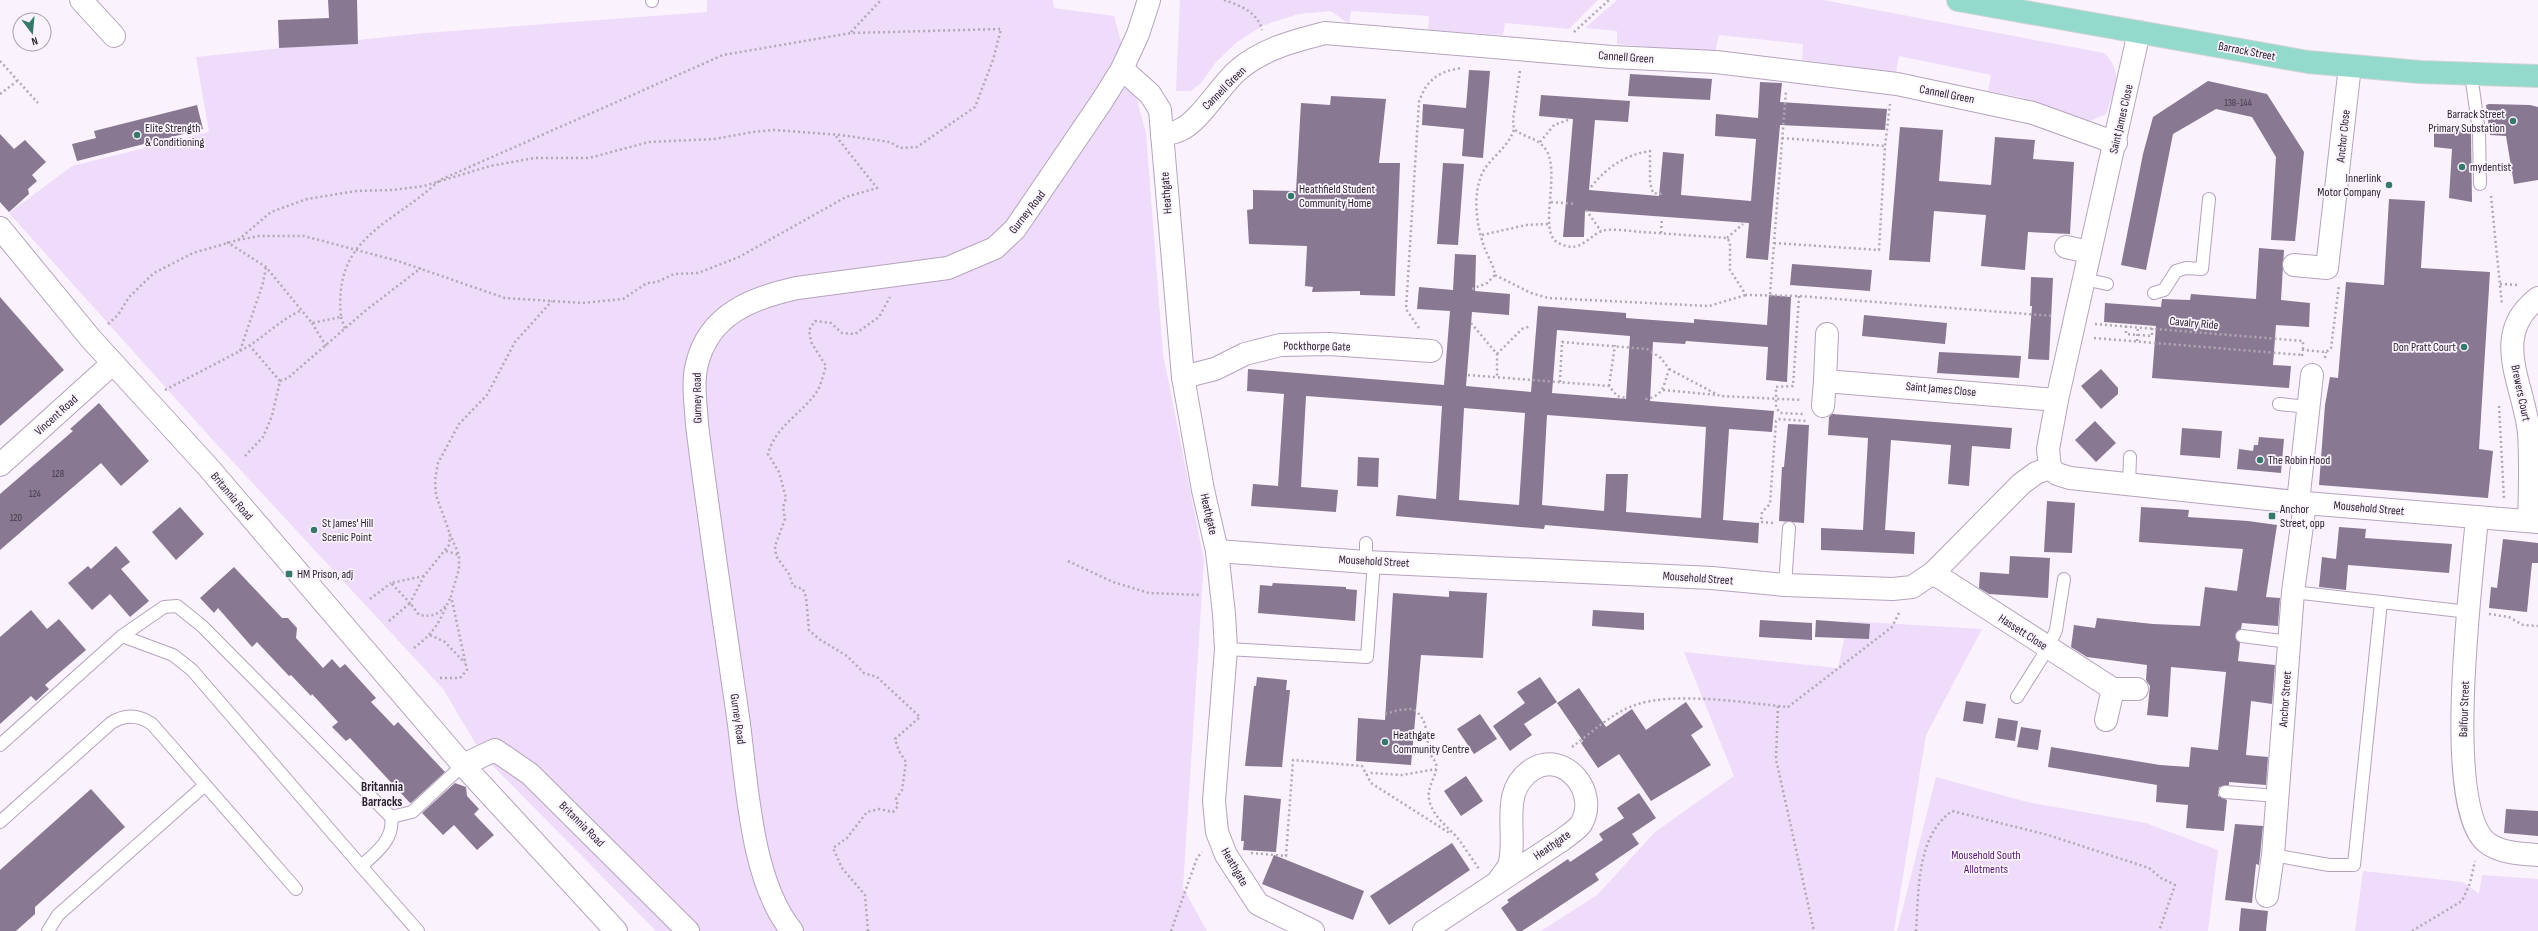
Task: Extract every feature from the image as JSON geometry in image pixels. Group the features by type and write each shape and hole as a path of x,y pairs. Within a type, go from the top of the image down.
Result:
{"main road":[{"name":"Barrack Street","path":"1958,0 1992,3 2282,58 2350,66 2471,74 2538,76"}],"street":[{"path":"81,0 114,36"},
{"name":"Gurney Road","path":"792,931 782,918 766,885 759,859 711,533 697,425 695,390 697,364 704,345 715,326 729,313 750,301 797,288 948,268 995,248 1015,230 1048,184 1122,68 1138,34 1149,0"},
{"name":"Saint James Close","path":"2050,468 2048,449 2057,400 2089,252 2116,143 2139,32"},
{"name":"Cannell Green","path":"1162,135 1180,130 1190,124 1237,71 1267,52 1280,45 1325,33 1553,52 1716,62 1893,84 2033,113 2116,143"},
{"name":"Anchor Close","path":"2294,266 2327,268 2350,66"},
{"name":"Heathgate","path":"1122,68 1156,101 1160,110 1184,378 1202,482 1217,551 1223,596 1226,649 1214,801 1221,842 1258,904 1313,931"},
{"name":"Britannia Road","path":"0,228 112,364 208,467 463,765 616,931"},
{"path":"2066,248 2089,252"},
{"name":"Brewers Court","path":"2534,522 2528,431 2514,366 2512,342 2515,323 2526,307 2538,298"},
{"path":"1818,405 1827,334"},
{"name":"Pockthorpe Gate","path":"1184,378 1215,369 1245,354 1280,345 1329,344 1431,351"},
{"name":"Vincent Road","path":"0,466 112,364"},
{"name":"Anchor Street","path":"2267,896 2274,855 2289,642 2312,375"},
{"name":"Saint James Close","path":"1818,405 2057,400"},
{"name":"Mousehold Street","path":"1217,551 1368,555 1712,578 1785,585 1893,589 1912,587 1933,573 2021,484 2036,473 2050,468 2057,474 2070,478 2302,502 2477,518 2505,518 2534,522"},
{"name":"Balfour Street","path":"2477,518 2469,612 2463,714 2463,767 2468,804 2477,831 2486,843"},
{"name":"Hassett Close","path":"1933,573 2113,689"},
{"path":"2106,720 2113,689 2137,689"},
{"name":"Britannia Road","path":"463,765 494,750 530,774 688,931"},
{"name":"Heathgate","path":"1424,931 1494,883 1562,840 1580,824 1586,809 1585,792 1578,779 1565,768 1550,765 1534,768 1520,780 1513,796 1510,818 1513,846 1510,864 1494,883"},
{"path":"2486,843 2513,853 2538,855"}],"lane":[{"path":"2471,74 2486,187"},
{"path":"2154,293 2164,290 2176,271 2186,268 2202,269 2209,199"},
{"path":"2084,279 2107,284"},
{"path":"2279,404 2309,407"},
{"path":"2129,484 2130,457"},
{"path":"1785,585 1789,528"},
{"path":"1226,649 1367,657 1368,555"},
{"path":"2017,697 2048,648 2059,616 2064,579"},
{"path":"2293,592 2469,612"},
{"path":"2274,855 2329,865 2354,865 2381,602"},
{"path":"0,744 122,636 164,607 177,606 202,626 391,817 392,824 382,848 360,866"},
{"path":"122,636 172,655 192,670 360,866 418,931"},
{"path":"2242,636 2289,642"},
{"path":"0,822 111,722 124,717 139,717 152,724 296,889"},
{"path":"391,817 412,812 463,765"},
{"path":"48,931 58,914 205,784"},
{"path":"2225,792 2278,796"}],"path":[{"path":"851,33 881,0"},
{"path":"1224,0 1237,5 1252,14 1260,22 1267,52"},
{"path":"1553,52 1609,0"},
{"path":"238,240 271,212 287,205 331,194 393,190 424,186 440,180 723,55 851,33 1001,29 993,60 975,107 916,147 900,148 890,142 874,139 774,130 732,134 714,139 649,142 589,158 535,158 490,166 440,180 422,196 369,233 356,249 343,273 339,297 341,317 345,329"},
{"path":"1431,351 1432,342 1411,319 1406,309 1419,102 1423,89 1433,77 1449,70 1467,67 1469,44"},
{"path":"1523,49 1513,120 1514,129 1512,138 1486,166 1480,179 1475,208 1484,248 1495,275 1520,288 1548,298 1709,306 1746,295 1770,294 2044,314 2074,327 2137,341 2302,355"},
{"path":"0,62 38,103"},
{"path":"1770,294 1788,71"},
{"path":"0,94 17,81"},
{"path":"1774,242 1879,250 1885,146 1893,84"},
{"path":"1540,142 1554,125 1568,120"},
{"path":"1514,129 1520,134 1540,142 1552,162 1549,231 1555,242 1566,247 1579,245 1601,231 1661,233 1727,238 1744,224"},
{"path":"91,339 118,315 129,297 154,272 193,253 227,242 259,236 304,236 356,249 420,268 505,298 582,303 622,299 646,283 657,282 674,274 709,270 739,257 846,197 877,188 835,135"},
{"path":"1782,138 1885,146"},
{"path":"1592,187 1602,174 1615,163 1635,154 1650,151 1650,182 1653,193 1663,194"},
{"path":"2486,187 2500,284 2501,312"},
{"path":"1551,202 1575,204"},
{"path":"1586,210 1601,231"},
{"path":"1661,233 1662,218"},
{"path":"1482,235 1526,225 1549,224"},
{"path":"1727,238 1730,242 1730,270 1746,295"},
{"path":"227,242 266,267 312,323 326,346"},
{"path":"240,351 263,283 266,267"},
{"path":"280,381 288,378 420,268"},
{"path":"1472,289 1487,283 1495,275"},
{"path":"868,931 865,896 855,881 842,868 833,848 846,838 867,812 879,809 892,812 898,806 896,799 902,790 906,762 898,751 895,739 920,717 877,677 864,673 848,656 819,639 809,630 803,589 793,586 789,574 776,556 774,546 785,519 783,507 786,498 779,472 768,454 771,442 781,429 801,411 818,392 826,366 811,342 809,330 815,321 831,323 842,333 855,334 878,316 890,297 895,276"},
{"path":"2326,352 2331,348 2339,278"},
{"path":"2500,284 2519,285"},
{"path":"1799,296 1793,386 1776,387 1776,407 1780,413 1818,405"},
{"path":"414,648 430,635 440,623 451,596 459,569 458,555 436,495 435,480 438,463 459,424 486,394 515,342 553,301"},
{"path":"147,403 168,388 250,346 284,318 302,310"},
{"path":"312,323 341,317"},
{"path":"1472,323 1497,354 1497,377"},
{"path":"1497,354 1522,329 1530,326"},
{"path":"2126,326 2126,334 2137,335 2152,336 2152,328"},
{"name":"Cavalry Ride","path":"2074,327 2126,326 2303,342 2303,350"},
{"path":"2137,341 2138,327"},
{"path":"1560,382 1562,342 1615,345 1647,349 1661,358 1669,369 1720,396"},
{"path":"1609,386 1615,345"},
{"path":"250,346 280,381"},
{"path":"1645,399 1654,398 1663,390 1669,369"},
{"path":"1468,375 1609,386 1617,396 1626,398"},
{"path":"245,456 263,437 272,416 280,381"},
{"path":"1663,390 1720,396 1776,398 1818,405"},
{"path":"2499,404 2505,518"},
{"path":"1789,528 1790,524 1761,522 1762,512 1770,504 1776,421 1818,405"},
{"path":"389,621 410,604 424,576 446,551 450,534"},
{"path":"446,551 458,555"},
{"path":"1068,561 1113,582 1149,593 1223,596"},
{"path":"370,599 391,582 424,576"},
{"path":"391,582 419,615 431,617 439,614 448,604"},
{"path":"440,678 460,678 467,670 451,596"},
{"path":"2469,612 2509,617 2523,625 2538,626"},
{"path":"1558,767 1564,753 1609,720 1635,705 1684,699 1788,706 1892,627"},
{"path":"430,635 445,642 466,664"},
{"path":"1778,706 1776,759 1814,931"},
{"path":"1385,714 1400,710 1413,709 1418,712 1426,727 1431,755 1436,760 1437,768 1430,784 1429,799 1440,820 1451,834"},
{"path":"1171,931 1197,858 1221,842 1286,856 1293,760 1362,766 1371,783 1459,840 1494,883"},
{"path":"1366,775 1372,773 1402,775 1437,768"},
{"path":"1916,931 1923,862 1931,832 1940,819 1952,811 2048,835 2149,868 2161,878 2175,885 2159,931"},
{"path":"2412,931 2462,901 2470,883 2476,854 2486,843"}],"green space":[{"path":"707,0 1053,0 1054,8 1114,16 1146,133 1163,354 1204,560 1183,888 1207,931 656,931 483,756 443,689 210,437 9,213 72,166 209,132 196,57 425,33 707,12"},
{"path":"1180,0 1598,0 1569,29 1505,23 1503,35 1428,30 1429,16 1351,11 1349,24 1331,11 1299,14 1264,25 1237,42 1216,62 1201,83 1191,91 1176,91"},
{"path":"1617,0 1823,0 2104,53 2114,68 2116,82 2106,114 2088,122 2075,120 2020,97 1988,91 1991,75 1899,56 1896,72 1802,60 1803,44 1719,35 1715,53 1617,44 1617,31 1585,28"},
{"path":"1848,621 1982,629 1926,735 1894,931 1541,931 1597,895 1655,832 1734,776 1684,652 1838,668"},
{"name":"Mousehold South Allotments","path":"1936,777 2027,802 2146,823 2218,850 2208,931 1897,931"},
{"path":"2363,871 2463,882 2479,894 2482,875 2538,879 2538,931 2355,931"}],"building":[{"path":"328,0 357,0 358,44 279,48 278,20 329,18"},
{"path":"1469,70 1490,71 1483,158 1462,156 1464,129 1422,125 1423,104 1466,108"},
{"path":"1630,74 1712,79 1710,100 1628,96"},
{"path":"2208,81 2267,94 2304,152 2295,241 2271,240 2276,157 2252,117 2216,109 2173,134 2146,270 2121,265 2143,154 2153,117"},
{"path":"1760,82 1782,83 1780,102 1887,109 1885,130 1780,125 1768,260 1746,258 1749,223 1585,211 1584,237 1563,237 1573,119 1539,116 1541,95 1630,101 1628,122 1595,120 1589,190 1659,196 1663,152 1684,154 1681,195 1751,201 1756,139 1715,136 1716,114 1758,118"},
{"name":"Heathfield Student Community Home","path":"1331,96 1386,99 1379,163 1400,163 1395,296 1360,295 1360,291 1312,292 1313,287 1305,286 1307,246 1249,244 1247,210 1253,209 1253,190 1296,191 1301,103 1330,105"},
{"name":"Elite Strength & Conditioning","path":"197,105 203,129 77,161 72,144 96,138 94,131"},
{"path":"2486,105 2530,105 2538,107 2538,180 2514,184 2506,136 2490,135"},
{"path":"1900,127 1943,130 1939,181 1991,185 1995,137 2035,140 2033,159 2074,162 2070,234 2028,232 2025,270 1981,266 1986,215 1934,211 1930,262 1889,260"},
{"name":"mydentist","path":"2434,129 2471,131 2472,202 2449,198 2452,149 2434,147"},
{"path":"0,134 14,149 25,140 46,162 32,175 37,181 28,189 29,194 9,212 0,202"},
{"path":"1443,163 1464,164 1458,245 1437,244"},
{"path":"2389,199 2425,201 2421,268 2490,272 2479,449 2493,451 2488,498 2319,485 2325,405 2330,377 2338,378 2346,282 2384,285"},
{"path":"2259,248 2284,250 2281,300 2310,303 2309,327 2276,325 2273,365 2291,366 2289,388 2152,378 2156,326 2104,322 2105,303 2161,307 2162,299 2190,300 2191,294 2256,299"},
{"path":"1455,254 1476,255 1475,291 1510,294 1509,315 1472,312 1466,386 1531,392 1538,306 1626,313 1626,318 1694,323 1694,319 1767,325 1769,295 1791,297 1787,382 1766,380 1768,347 1686,341 1685,344 1653,342 1650,401 1774,411 1772,432 1729,429 1723,520 1759,523 1758,543 1545,525 1544,529 1396,516 1398,495 1436,499 1442,406 1306,396 1301,487 1338,490 1336,512 1251,506 1253,484 1278,486 1284,394 1247,391 1248,369 1444,385 1450,311 1417,309 1419,287 1453,290","holes":["1557,330 1630,336 1626,399 1552,393","1464,408 1525,413 1519,505 1459,500","1547,415 1706,427 1701,518 1626,512 1628,474 1606,474 1604,511 1542,505"]},
{"path":"1792,264 1872,270 1870,291 1790,285"},
{"path":"2031,277 2053,278 2049,360 2028,359 2032,306 2030,306"},
{"path":"0,297 64,370 0,426"},
{"path":"1864,315 1947,323 1945,344 1862,336"},
{"path":"1939,352 2021,356 2019,378 1937,373"},
{"path":"2101,369 2118,388 2118,394 2101,409 2081,386"},
{"path":"99,403 149,461 121,486 101,463 0,550 0,494 73,431 70,429"},
{"path":"1832,414 2012,428 2010,449 1972,446 1969,486 1948,484 1951,445 1891,440 1885,530 1915,532 1914,554 1821,550 1821,528 1863,530 1868,438 1828,435 1829,417"},
{"path":"2095,421 2116,443 2096,462 2075,440"},
{"path":"1788,424 1809,425 1804,523 1779,521 1782,467 1784,467"},
{"path":"2182,428 2222,431 2220,458 2180,455"},
{"name":"The Robin Hood","path":"2259,437 2284,439 2281,473 2237,469 2239,449 2253,451 2254,445 2258,445"},
{"path":"1358,457 1379,458 1378,487 1357,486"},
{"path":"2047,501 2075,503 2072,553 2044,552"},
{"path":"180,507 204,534 176,560 152,532"},
{"path":"2141,507 2189,510 2188,517 2248,521 2277,525 2266,597 2280,598 2278,626 2242,623 2241,629 2235,635 2240,643 2238,661 2275,665 2272,704 2251,701 2246,755 2268,757 2266,785 2229,782 2229,785 2219,787 2218,796 2227,800 2224,831 2186,828 2188,805 2156,802 2157,785 2048,767 2051,747 2160,765 2189,767 2191,747 2218,750 2226,672 2171,667 2168,717 2147,715 2150,686 2146,680 2147,665 2087,657 2071,647 2074,625 2095,628 2097,618 2153,624 2200,626 2205,587 2237,591 2243,549 2139,542"},
{"path":"2339,527 2366,529 2365,538 2452,544 2449,573 2348,565 2346,590 2319,587 2322,557 2336,559"},
{"path":"2503,539 2538,543 2538,563 2532,563 2527,612 2489,608 2491,587 2497,588"},
{"path":"116,546 130,562 121,569 149,601 130,617 110,594 92,610 68,583 88,566 91,569"},
{"path":"2010,556 2050,558 2048,598 1989,594 1979,588 1980,572 2009,574"},
{"path":"234,567 282,618 288,618 297,628 296,638 323,668 332,659 340,668 345,664 376,698 371,702 394,726 398,722 445,772 412,802 410,803 350,738 346,741 332,727 338,722 312,694 311,696 291,675 289,676 257,642 252,647 218,608 214,613 200,598"},
{"path":"1273,583 1346,587 1346,589 1357,590 1355,621 1258,613 1260,585 1272,586"},
{"path":"1449,591 1487,593 1483,658 1421,655 1411,765 1356,761 1358,718 1385,720 1393,593 1449,597"},
{"path":"31,610 47,629 59,619 86,650 45,685 49,689 36,701 31,696 0,724 0,637"},
{"path":"1593,610 1644,613 1644,630 1592,626"},
{"path":"1760,620 1812,623 1812,640 1759,637"},
{"path":"1816,620 1870,624 1869,639 1815,637"},
{"path":"1257,677 1287,680 1286,690 1290,690 1282,767 1245,766 1254,686 1256,686"},
{"path":"1540,677 1557,702 1524,724 1532,735 1510,751 1493,726 1525,703 1517,692"},
{"path":"1579,688 1606,727 1632,709 1646,730 1686,702 1703,727 1691,735 1711,765 1651,801 1619,754 1598,768 1581,743 1583,741 1557,703"},
{"path":"1966,701 1986,704 1983,724 1963,721"},
{"path":"1480,714 1497,739 1474,754 1457,729"},
{"path":"1998,718 2018,721 2015,741 1995,738"},
{"path":"2021,727 2041,730 2038,750 2017,747"},
{"path":"1466,776 1483,801 1461,816 1444,791"},
{"path":"455,783 466,787 467,796 479,809 474,814 494,835 477,850 454,825 443,835 422,813"},
{"path":"91,789 125,827 35,907 35,914 16,931 0,931 0,870"},
{"path":"1639,793 1656,818 1632,834 1639,844 1595,874 1599,880 1522,931 1517,931 1501,908 1509,902 1507,900 1568,859 1570,862 1603,840 1599,834 1624,818 1617,808"},
{"path":"1244,795 1281,799 1276,852 1243,850 1244,841 1241,841"},
{"path":"2506,809 2538,811 2538,836 2504,833"},
{"path":"2235,824 2263,826 2259,865 2256,864 2252,903 2225,900"},
{"path":"1452,843 1470,870 1389,925 1370,896"},
{"path":"1274,855 1364,891 1353,920 1262,884"},
{"path":"2241,908 2268,911 2266,931 2239,931"}],"place":[{"name":"Barrack Street Primary Substation","path":"2513,121"},
{"name":"Elite Strength & Conditioning","path":"137,135"},
{"name":"mydentist","path":"2462,167"},
{"name":"Innerlink Motor Company","path":"2389,185"},
{"name":"Heathfield Student Community Home","path":"1291,196"},
{"name":"Don Pratt Court","path":"2464,347"},
{"name":"The Robin Hood","path":"2260,460"},
{"name":"Anchor Street, opp","path":"2272,516"},
{"name":"St James' Hill Scenic Point","path":"314,530"},
{"name":"HM Prison, adj","path":"289,574"},
{"name":"Heathgate Community Centre","path":"1385,742"}],"district":[{"name":"Britannia Barracks","path":"382,794"}]}
